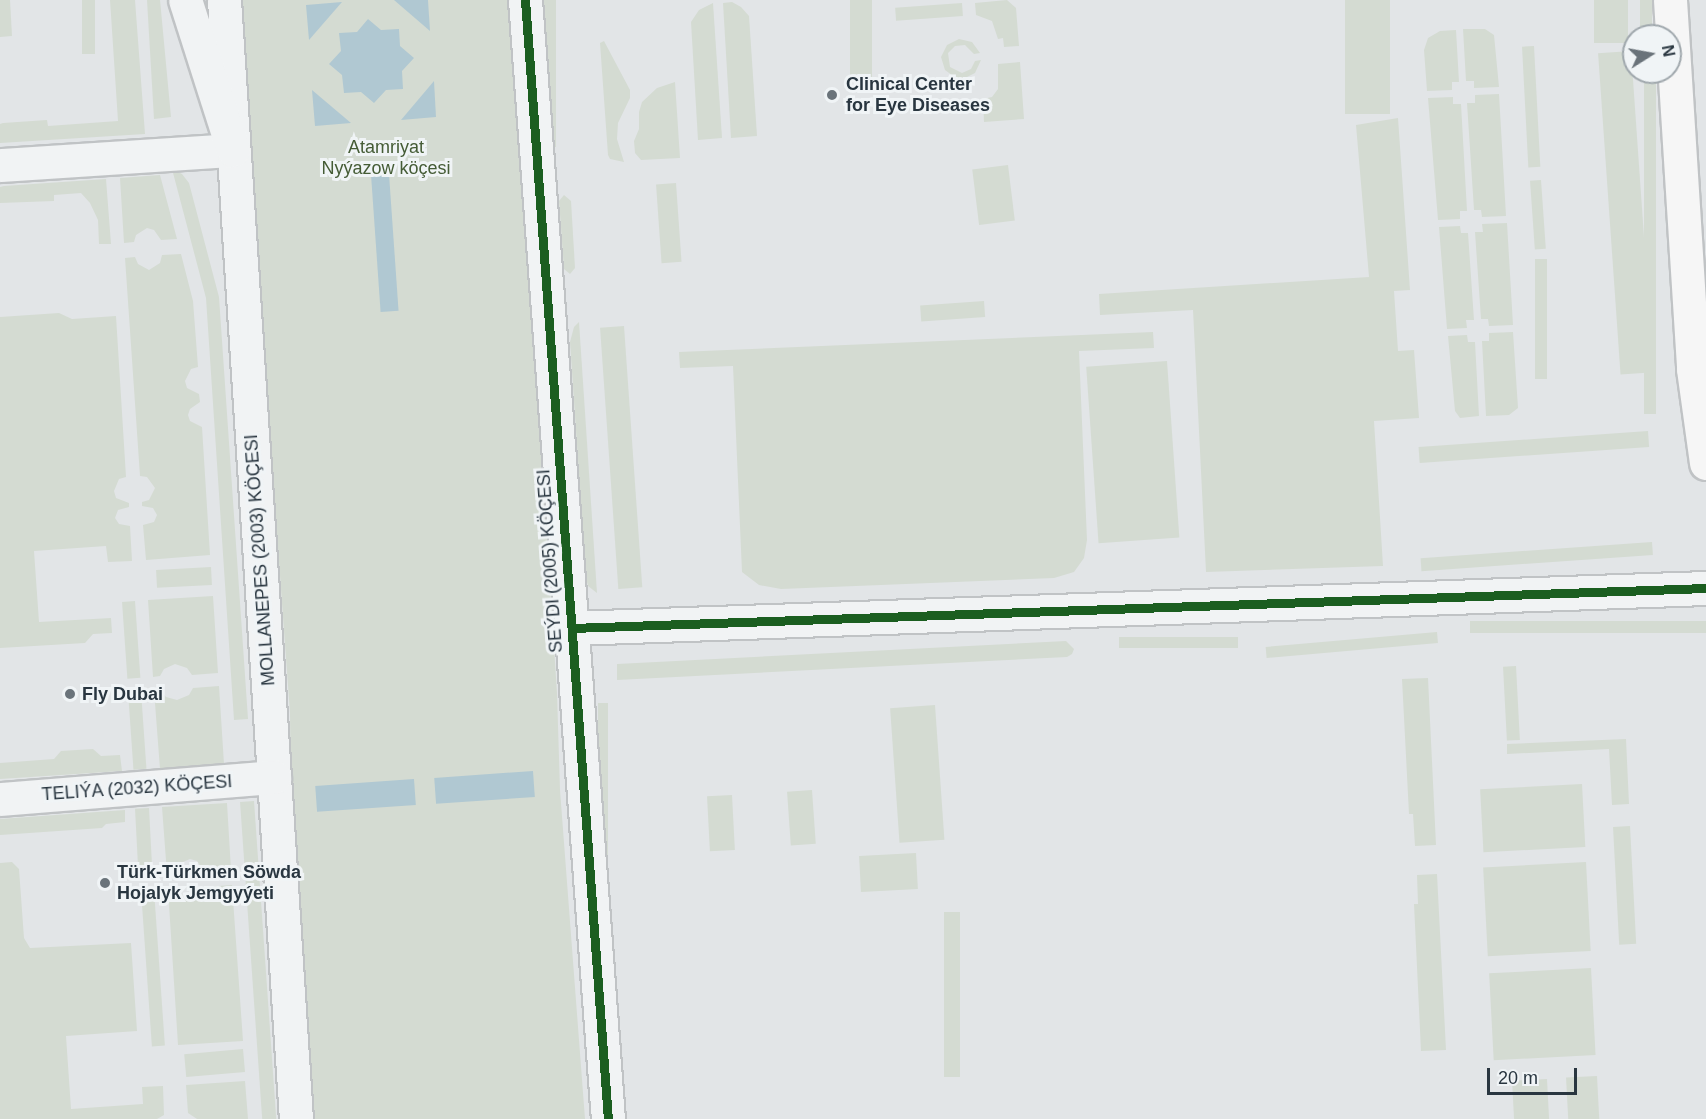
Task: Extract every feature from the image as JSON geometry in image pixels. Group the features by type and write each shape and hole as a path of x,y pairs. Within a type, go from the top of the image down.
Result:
{"main road":[{"path":"1670,0 1693,369 1706,463"}],"street":[{"path":"0,165 232,150 185,0"},
{"name":"MOLLANEPES (2003) KÖÇESI","path":"224,0 296,1119"},
{"name":"SEÝDI (2005) KÖÇESI","path":"525,0 608,1119"},
{"path":"572,628 1706,588"},
{"name":"TELIÝA (2032) KÖÇESI","path":"0,799 274,777"}],"green space":[{"path":"0,0 10,0 12,36 0,37"},
{"path":"82,0 95,0 95,54 82,54"},
{"path":"110,0 135,0 145,134 0,143 0,124 3,123 47,120 48,126 118,121"},
{"path":"147,0 160,0 171,117 154,119"},
{"name":"Atamriyat Nyýazow köçesi","path":"238,0 512,0 557,693 560,790 585,1119 313,1119 291,810 290,713"},
{"path":"544,0 556,0 556,147 544,147"},
{"path":"850,0 872,0 872,80 850,80"},
{"path":"1007,0 1016,8 1019,46 1004,47 1003,38 998,39 992,21 976,15 975,3"},
{"path":"1345,0 1390,0 1390,114 1345,114"},
{"path":"1594,0 1628,0 1628,24 1622,24 1622,43 1594,43"},
{"path":"1640,0 1652,0 1652,24 1640,24"},
{"path":"732,2 741,7 749,16 757,136 731,138 723,3"},
{"path":"713,3 722,138 698,140 691,22 699,10"},
{"path":"962,3 963,16 896,21 895,8"},
{"path":"1463,29 1485,29 1494,35 1499,87 1474,88 1474,81 1466,81"},
{"path":"1456,30 1459,82 1452,82 1452,90 1427,91 1424,50 1428,38 1440,31"},
{"path":"959,39 972,42 980,53 974,54 965,45 955,46 948,53 950,67 962,73 971,69 975,61 981,60 975,73 963,79 956,78 945,70 941,57 947,45"},
{"path":"604,41 630,90 630,98 618,123 617,139 624,162 610,159 608,155 600,43"},
{"path":"1534,46 1540,167 1528,167 1522,47"},
{"path":"1622,52 1622,84 1633,84 1653,372 1621,375 1598,53"},
{"path":"1020,62 1024,119 984,122 983,99 992,97 998,89 998,64"},
{"path":"675,82 680,158 641,160 635,153 634,141 639,129 639,112 642,102 657,88"},
{"path":"1644,84 1656,84 1656,414 1644,414"},
{"path":"1499,94 1506,216 1482,217 1481,210 1474,210 1467,103 1475,103 1475,95"},
{"path":"1453,97 1453,104 1461,104 1467,211 1460,211 1460,219 1438,220 1428,98"},
{"path":"1398,118 1410,290 1394,291 1398,351 1414,350 1419,418 1374,421 1383,566 1206,572 1193,310 1100,315 1099,294 1369,277 1356,125"},
{"path":"1008,165 1015,221 979,225 972,169"},
{"path":"172,169 182,174 189,183 219,297 248,719 234,720 206,298"},
{"path":"160,175 177,239 161,240 154,230 147,228 136,235 134,242 124,243 120,178"},
{"path":"106,179 111,244 99,244 98,220 90,203 81,193 54,195 54,201 0,203 0,187 4,186"},
{"path":"1541,180 1546,249 1535,250 1530,181"},
{"path":"676,183 682,262 662,263 656,184"},
{"path":"564,195 571,201 575,268 570,274 564,269 559,201"},
{"path":"1507,223 1513,325 1489,326 1488,319 1481,319 1475,232 1483,232 1482,224"},
{"path":"1460,226 1461,233 1468,233 1474,320 1466,320 1467,328 1447,329 1439,227"},
{"path":"181,254 193,301 198,367 191,369 185,381 187,388 199,394 200,402 190,409 188,415 190,421 202,427 210,555 146,560 143,525 154,522 157,515 153,508 142,506 142,502 149,500 155,488 147,477 140,476 125,258 135,257 138,264 149,270 160,263 162,255"},
{"path":"1535,259 1547,259 1547,379 1535,379"},
{"path":"984,301 985,317 921,321 920,305"},
{"path":"59,313 72,319 116,316 126,477 119,479 114,491 116,498 129,503 129,507 118,510 115,518 119,524 130,526 132,561 108,562 106,546 34,551 39,622 111,618 112,633 93,634 85,643 0,648 0,317"},
{"path":"579,322 597,593 588,586 586,578 570,342 574,327"},
{"path":"624,326 642,587 618,589 600,328"},
{"path":"1153,332 1154,348 1079,351 1087,540 1084,558 1074,572 1054,578 781,589 759,585 742,572 733,366 680,368 679,352"},
{"path":"1513,332 1518,408 1509,415 1486,416 1482,341 1489,341 1489,333"},
{"path":"1467,335 1468,342 1475,342 1479,416 1460,418 1455,411 1448,336"},
{"path":"1167,361 1179,538 1099,543 1086,367"},
{"path":"1648,431 1649,447 1420,463 1419,447"},
{"path":"1652,542 1653,555 1421,571 1421,558"},
{"path":"211,567 212,585 157,588 156,570"},
{"path":"213,596 218,673 192,675 187,668 175,664 164,669 160,676 153,677 148,600"},
{"path":"135,601 140,678 127,679 122,602"},
{"path":"1470,621 1706,621 1706,633 1470,633"},
{"path":"1437,632 1438,643 1267,658 1266,647"},
{"path":"1119,637 1238,637 1238,648 1119,648"},
{"path":"1066,641 1074,649 1067,657 617,680 617,664"},
{"path":"1516,666 1520,740 1507,741 1503,667"},
{"path":"1428,678 1436,845 1415,846 1413,814 1409,814 1402,679"},
{"path":"219,686 224,764 160,769 154,690 160,690 166,697 177,700 189,695 193,688"},
{"path":"141,691 146,769 133,770 128,692"},
{"path":"598,703 608,703 608,1119 598,1119"},
{"path":"935,705 944,840 900,843 890,708"},
{"path":"1626,739 1629,804 1612,805 1609,749 1507,754 1507,744"},
{"path":"93,749 101,756 120,755 122,771 0,779 0,763 54,759 61,751"},
{"path":"1582,784 1585,847 1483,852 1480,789"},
{"path":"812,790 816,844 791,846 787,792"},
{"path":"732,795 735,850 710,851 707,796"},
{"path":"254,801 276,1119 262,1119 240,802"},
{"path":"227,803 231,870 204,872 197,861 190,859 183,862 177,873 167,874 162,807"},
{"path":"149,808 153,875 139,876 135,809"},
{"path":"125,810 125,822 106,824 102,828 0,835 0,819"},
{"path":"1630,826 1636,944 1619,945 1613,827"},
{"path":"916,853 918,889 861,892 859,856"},
{"path":"12,862 19,869 24,938 30,948 131,943 137,1031 66,1036 71,1109 143,1104 142,1087 163,1086 164,1115 157,1119 0,1119 0,863"},
{"path":"1586,862 1591,951 1488,956 1483,867"},
{"path":"1437,874 1446,1050 1421,1051 1414,904 1418,904 1417,875"},
{"path":"232,885 243,1041 178,1045 168,889 178,889 185,900 192,901 199,899 205,887"},
{"path":"154,890 165,1046 152,1047 141,891"},
{"path":"944,912 960,912 960,1077 944,1077"},
{"path":"1591,968 1596,1055 1494,1060 1489,973"},
{"path":"243,1049 245,1072 186,1077 184,1054"},
{"path":"1597,1076 1599,1119 1568,1119 1566,1078"},
{"path":"1547,1079 1549,1119 1514,1119 1512,1081"},
{"path":"245,1081 248,1119 197,1119 188,1113 186,1085"}],"water":[{"path":"394,0 428,0 430,31"},
{"path":"342,2 309,40 306,5"},
{"path":"368,19 381,30 399,29 400,46 414,58 402,71 403,89 386,90 374,103 361,92 344,93 342,75 329,64 341,51 339,33 357,32"},
{"path":"434,81 436,117 401,120"},
{"path":"312,90 351,123 315,126"},
{"path":"389,174 399,311 381,312 371,175"},
{"path":"533,771 535,797 436,804 434,778"},
{"path":"414,779 416,805 317,812 315,786"}],"cycle path":[{"path":"525,0 608,1119"},
{"path":"572,628 1706,588"}],"place":[{"name":"Clinical Center for Eye Diseases","path":"832,95"},
{"name":"Fly Dubai","path":"70,694"},
{"name":"Türk-Türkmen Söwda Hojalyk Jemgyýeti","path":"105,883"}]}
